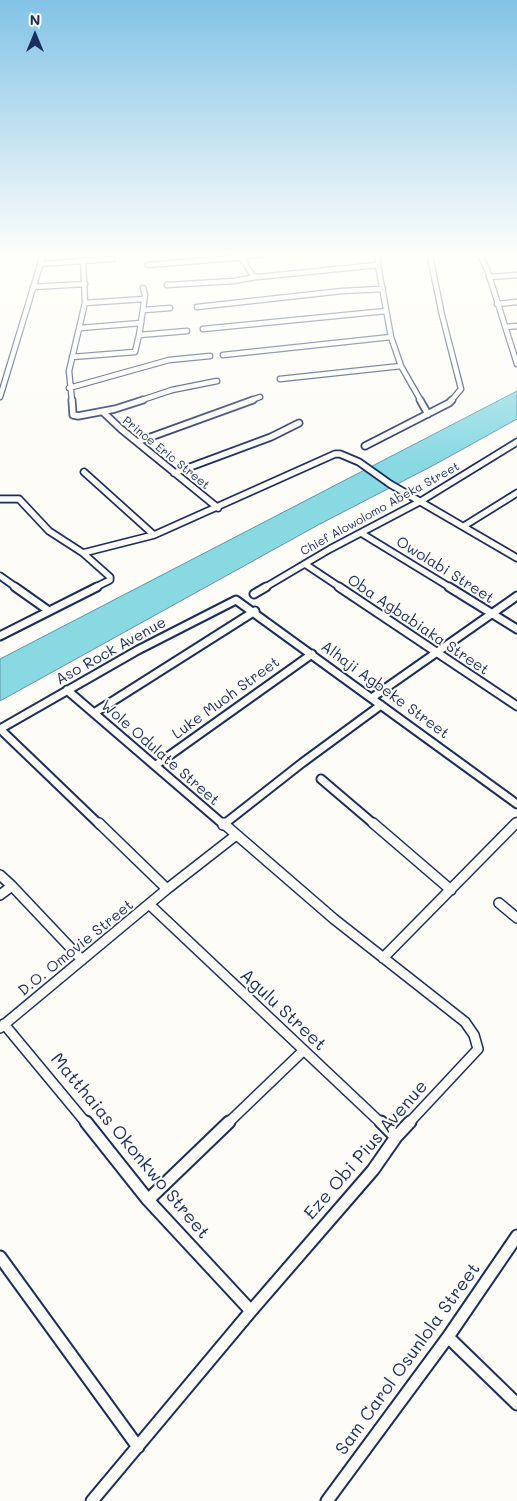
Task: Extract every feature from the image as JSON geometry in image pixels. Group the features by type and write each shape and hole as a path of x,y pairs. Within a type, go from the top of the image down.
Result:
{"street":[{"path":"0,398 23,322"},
{"path":"81,322 69,371 69,388 73,414 78,416 103,412 172,390 217,381"},
{"path":"203,329 274,322"},
{"path":"388,322 401,366 428,414"},
{"path":"365,446 449,403 461,389 444,322"},
{"path":"504,322 517,364"},
{"path":"72,357 135,352 141,323 80,328"},
{"path":"506,327 517,326"},
{"path":"139,335 187,331"},
{"path":"223,355 391,336"},
{"path":"69,388 169,360 210,356"},
{"path":"280,379 401,366"},
{"path":"137,442 260,397"},
{"name":"Prince Eric Street","path":"103,412 218,508"},
{"path":"174,473 271,437 299,423"},
{"name":"Chief Alowolomo Abeka Street","path":"254,594 361,532 421,501 517,442"},
{"path":"83,553 154,535 335,454 344,455 359,462 405,492 517,558"},
{"path":"84,472 154,535"},
{"path":"464,526 517,493"},
{"path":"0,499 19,499 49,531 83,553 110,577 110,580 0,636"},
{"name":"Owolabi Street","path":"361,532 517,629"},
{"name":"Oba Agbabiaka Street","path":"305,564 517,706"},
{"path":"0,576 49,611"},
{"path":"373,697 517,596"},
{"name":"Alhaji Agbeke Street","path":"236,600 373,697 381,705 517,804"},
{"name":"Aso Rock Avenue","path":"0,728 236,600"},
{"path":"94,713 254,612"},
{"name":"Luke Muoh Street","path":"156,765 312,654"},
{"name":"Wole Odulate Street","path":"67,690 156,765 235,836"},
{"path":"223,825 302,763 381,705"},
{"path":"0,728 167,889"},
{"path":"321,779 451,890"},
{"path":"383,958 517,822"},
{"name":"D.O. Omovie Street","path":"2,1026 150,906 167,889 235,836"},
{"name":"Eze Obi Pius Avenue","path":"92,1501 251,1311 373,1170 396,1137 478,1049 474,1034 465,1022 383,958 235,836"},
{"path":"0,875 82,960"},
{"path":"0,895 12,886"},
{"path":"499,903 517,918"},
{"name":"Agulu Street","path":"150,906 396,1137"},
{"name":"Matthaias Okonkwo Street","path":"2,1026 71,1103 148,1200 251,1311"},
{"path":"148,1200 303,1051"},
{"name":"Sam Carol Osunlola Street","path":"327,1501 448,1337 517,1236"},
{"path":"0,1257 138,1447"},
{"path":"448,1337 517,1404"}],"water":[{"path":"517,391 517,419 434,465 318,525 0,701 0,659"}]}
